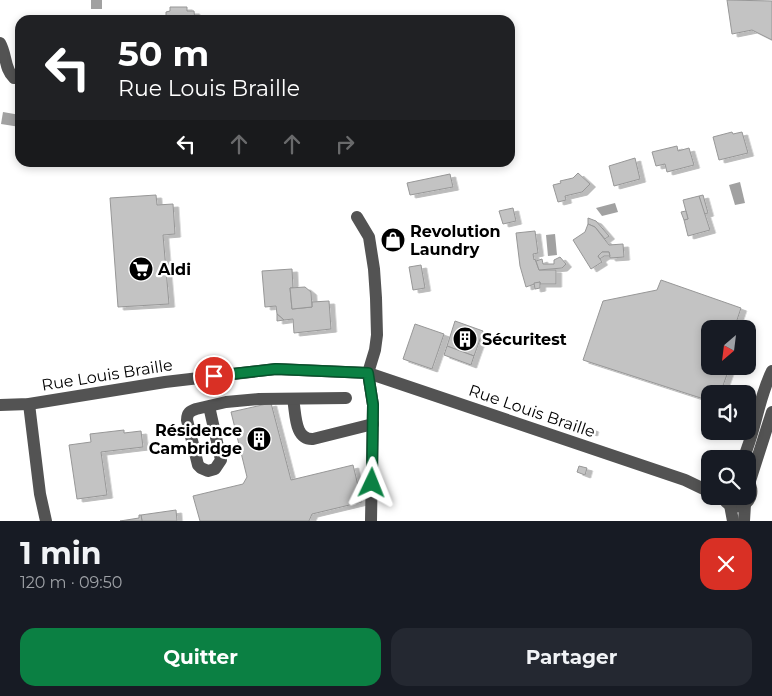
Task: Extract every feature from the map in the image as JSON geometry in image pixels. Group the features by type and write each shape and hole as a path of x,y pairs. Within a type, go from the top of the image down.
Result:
{"street":[{"path":"0,43 8,73 15,78"},
{"path":"357,217 369,237 374,268 376,335 375,350 368,373 372,389 373,424 371,521"},
{"name":"Rue Louis Braille","path":"0,405 29,404 165,382 276,369 368,373 685,480 701,488"},
{"path":"746,450 761,397 771,376"},
{"path":"209,406 221,460 215,469 208,471 201,468 198,464 186,420 191,411 209,406 259,399 346,398"},
{"path":"293,399 299,432 306,439 313,439 373,424"},
{"path":"29,404 40,494 46,521"},
{"path":"756,459 772,412"},
{"name":"Rue Louis Braille","path":"685,480 701,481"},
{"path":"726,505 733,521"},
{"path":"744,521 745,505"}],"shaded area":[{"path":"91,0 102,0 102,9 91,9"},
{"path":"3,112 15,114 15,126 1,124"},
{"path":"740,182 745,203 735,205 729,185"},
{"path":"615,203 618,212 602,216 596,208"},
{"path":"555,234 557,255 548,256 546,235"}],"building":[{"path":"727,0 772,1 772,40 752,30 732,34"},
{"path":"170,7 187,7 187,11 194,11 194,15 166,15 166,12 170,11"},
{"path":"732,132 733,134 742,132 748,153 719,160 713,137"},
{"path":"677,146 678,151 689,148 694,165 667,172 665,164 656,166 652,152"},
{"path":"635,158 640,179 614,186 609,166"},
{"path":"578,173 590,184 582,192 565,196 566,200 558,202 553,185 573,178"},
{"path":"450,174 453,187 410,195 407,183"},
{"name":"Aldi","path":"156,195 157,205 173,204 175,234 163,235 169,304 118,307 110,198"},
{"path":"703,195 708,213 704,214 699,196"},
{"path":"699,196 710,230 688,236 684,220 688,219 683,200"},
{"path":"513,208 516,221 503,224 499,211"},
{"path":"686,211 688,219 684,220 681,212"},
{"path":"588,218 596,221 609,236 605,239 595,227 588,224"},
{"path":"588,224 595,227 609,245 623,244 624,257 610,258 609,252 602,252 598,256 602,262 591,269 573,240 585,232"},
{"path":"535,231 538,253 533,254 534,260 539,270 556,270 556,284 540,284 540,282 526,287 520,266 516,233"},
{"path":"602,252 609,252 610,256 604,256 600,259 598,256"},
{"path":"560,257 566,264 562,268 539,270 536,261 542,259 543,264 554,264 554,260"},
{"path":"421,265 425,288 413,290 409,267"},
{"path":"292,269 293,288 290,288 292,309 312,307 312,302 329,301 331,329 294,333 293,319 284,320 277,314 276,306 265,307 262,271"},
{"path":"661,280 741,308 737,320 701,320 701,375 727,375 723,385 701,385 701,398 583,360 603,301 657,290"},
{"path":"540,282 540,288 535,289 534,283"},
{"path":"305,287 311,292 312,307 292,309 290,288"},
{"path":"277,314 284,320 277,321"},
{"name":"Sécuritest","path":"455,321 483,331 474,356 447,346"},
{"path":"415,324 444,334 432,369 403,359"},
{"path":"447,346 474,356 471,365 444,355"},
{"name":"Résidence Cambridge","path":"271,403 291,480 353,465 362,502 312,514 309,521 200,521 193,496 243,484 247,477 231,412"},
{"path":"588,427 593,429 592,433 587,431"},
{"path":"124,430 124,433 141,431 143,447 101,452 107,495 77,499 69,445 91,442 90,434"},
{"path":"579,466 587,468 585,475 577,472"},
{"path":"176,510 177,521 142,521 141,515"},
{"path":"139,515 141,515 142,521 120,521 139,518"}],"place":[{"name":"Revolution Laundry","path":"393,240"},
{"name":"Aldi","path":"141,269"},
{"name":"Sécuritest","path":"465,339"},
{"name":"Résidence Cambridge","path":"259,439"}],"route":[{"path":"214,376 276,369 368,373 373,405 372,483"}]}
